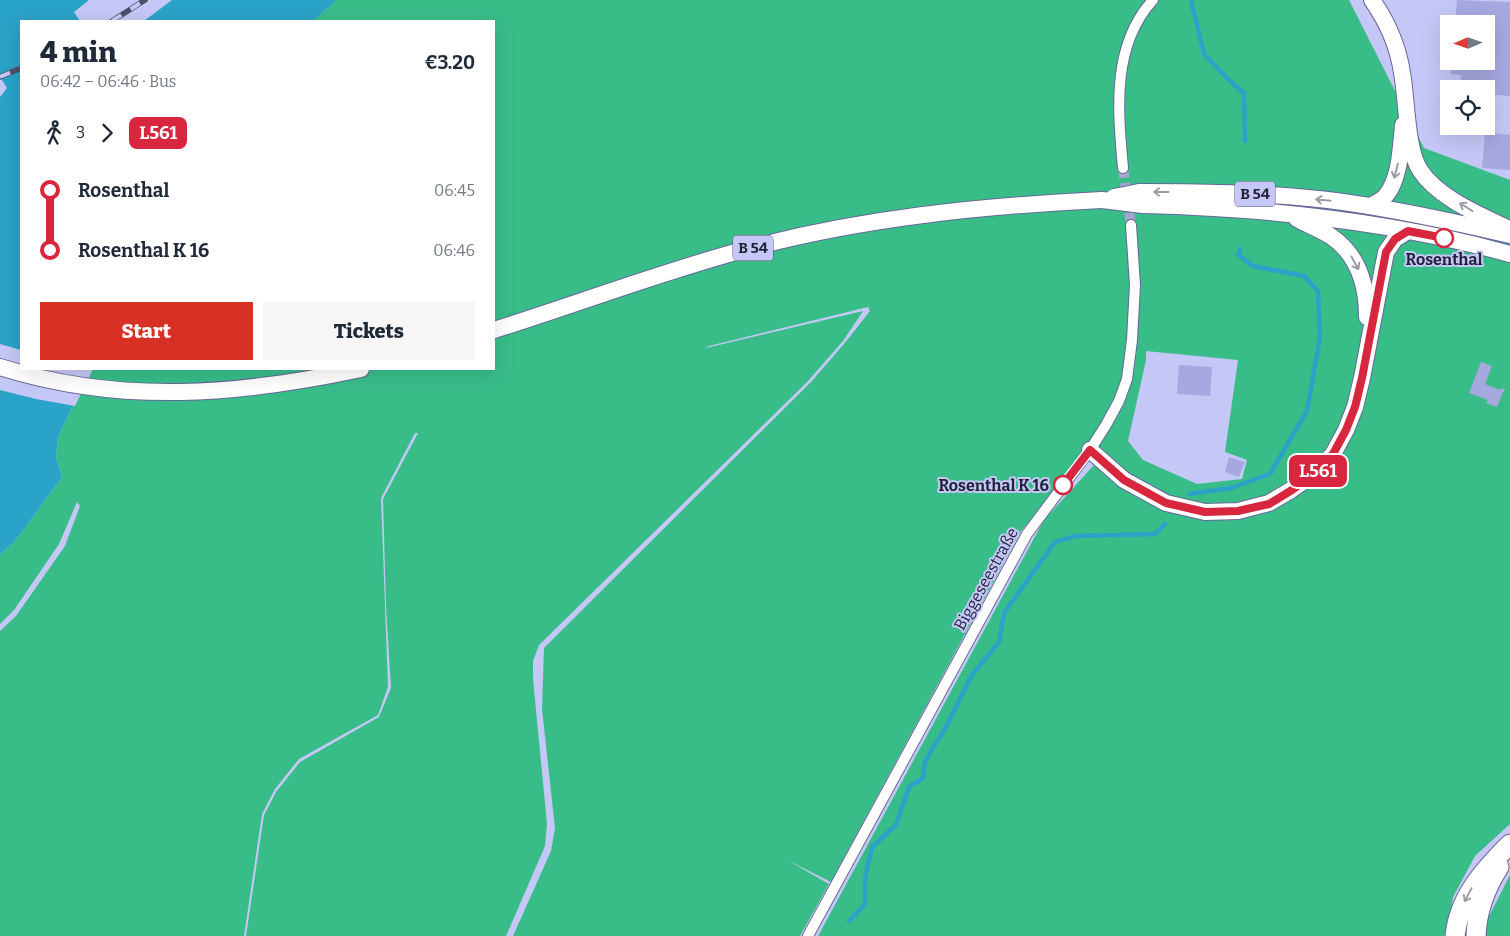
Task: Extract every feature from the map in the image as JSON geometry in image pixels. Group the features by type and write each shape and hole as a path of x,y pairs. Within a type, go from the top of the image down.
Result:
{"highway":[{"path":"1455,936 1458,918 1470,891 1486,868 1510,844"},
{"path":"1476,936 1476,922 1484,894 1510,849"}],"main road":[{"path":"1372,0 1391,29 1397,46 1413,155 1420,170 1430,183 1474,212 1510,229"},
{"path":"1371,206 1387,195 1393,184 1398,166 1406,105"},
{"name":"B 54","path":"495,330 669,272 743,250 874,222 948,211 1021,204 1213,192 1286,196 1371,206 1457,222 1510,235"},
{"name":"B 54","path":"1141,198 1206,207 1350,221 1408,231 1510,254"},
{"path":"1288,215 1332,237 1350,254 1362,277 1366,291 1368,346"},
{"path":"1090,450 1124,480 1166,503 1205,512 1238,511 1269,504 1314,474 1333,454 1346,430 1355,407 1386,252 1395,239 1408,231"},
{"path":"0,367 66,384 120,390 190,392 253,388 310,380 356,370"}],"street":[{"path":"1123,168 1119,126 1122,61 1130,35 1153,0"},
{"name":"Biggeseestraße","path":"808,936 1027,534 1090,450 1119,401 1127,379 1132,340 1135,285 1131,225"}],"green space":[{"path":"337,0 1349,0 1424,148 1510,180 1510,824 1475,856 1453,897 1446,936 818,936 1044,520 1095,464 1089,454 1020,532 831,882 787,860 829,884 800,936 513,936 551,851 555,828 542,709 544,648 811,382 870,311 868,307 706,348 863,311 843,341 808,381 539,645 533,661 533,679 547,824 545,846 506,936 246,936 264,815 276,792 300,762 379,717 391,688 386,606 383,499 418,433 415,433 381,498 388,687 378,715 299,759 275,789 262,814 244,936 0,936 0,631 16,616 65,546 80,506 77,502 59,544 14,610 0,624 0,555 16,540 62,477 56,457 58,437 90,370 495,370 495,20 314,20","holes":["1146,351 1238,360 1225,452 1247,460 1242,479 1197,484 1143,460 1128,441 1146,360"]},
{"path":"1510,875 1510,936 1479,936"}],"water":[{"path":"0,0 89,0 74,12 79,20 20,20 20,370 90,370 58,437 56,457 62,477 16,540 0,555 0,97 7,88 0,77"},
{"path":"172,0 337,0 314,20 145,20"}],"pier":[{"path":"0,344 20,350 20,370 93,370 75,406 0,390"}],"building":[{"path":"1457,0 1510,2 1510,96 1495,95 1495,80 1461,80 1461,75 1451,74 1451,70 1495,70 1495,15 1456,15"},
{"path":"1495,133 1510,135 1510,170 1482,168 1485,135 1495,135"},
{"path":"1481,362 1492,366 1485,384 1500,390 1501,388 1505,389 1497,407 1486,403 1488,400 1469,393"},
{"path":"1179,365 1212,367 1210,396 1177,394"},
{"path":"1229,457 1245,462 1239,477 1225,472"}],"waterway":[{"path":"1191,0 1204,54 1244,93 1245,141"},
{"path":"1189,494 1231,488 1270,474 1307,411 1320,337 1318,291 1304,276 1253,266 1238,255 1240,249"},
{"path":"849,921 865,904 865,878 872,847 896,825 909,787 923,778 925,761 947,725 972,675 999,642 1004,613 1055,542 1076,536 1155,534 1165,524"}],"tunnel":[{"path":"1123,168 1131,225"}],"railway":[{"path":"114,20 145,0"},
{"path":"0,77 20,68"}],"bus line":[{"name":"L561","path":"1063,485 1090,450 1124,480 1166,503 1205,512 1238,511 1269,504 1292,490 1314,474 1333,454 1346,430 1355,407 1362,378 1386,252 1395,239 1408,231 1444,238"}],"place":[{"name":"Rosenthal","path":"1444,238"},
{"name":"Rosenthal K 16","path":"1063,485"}]}
